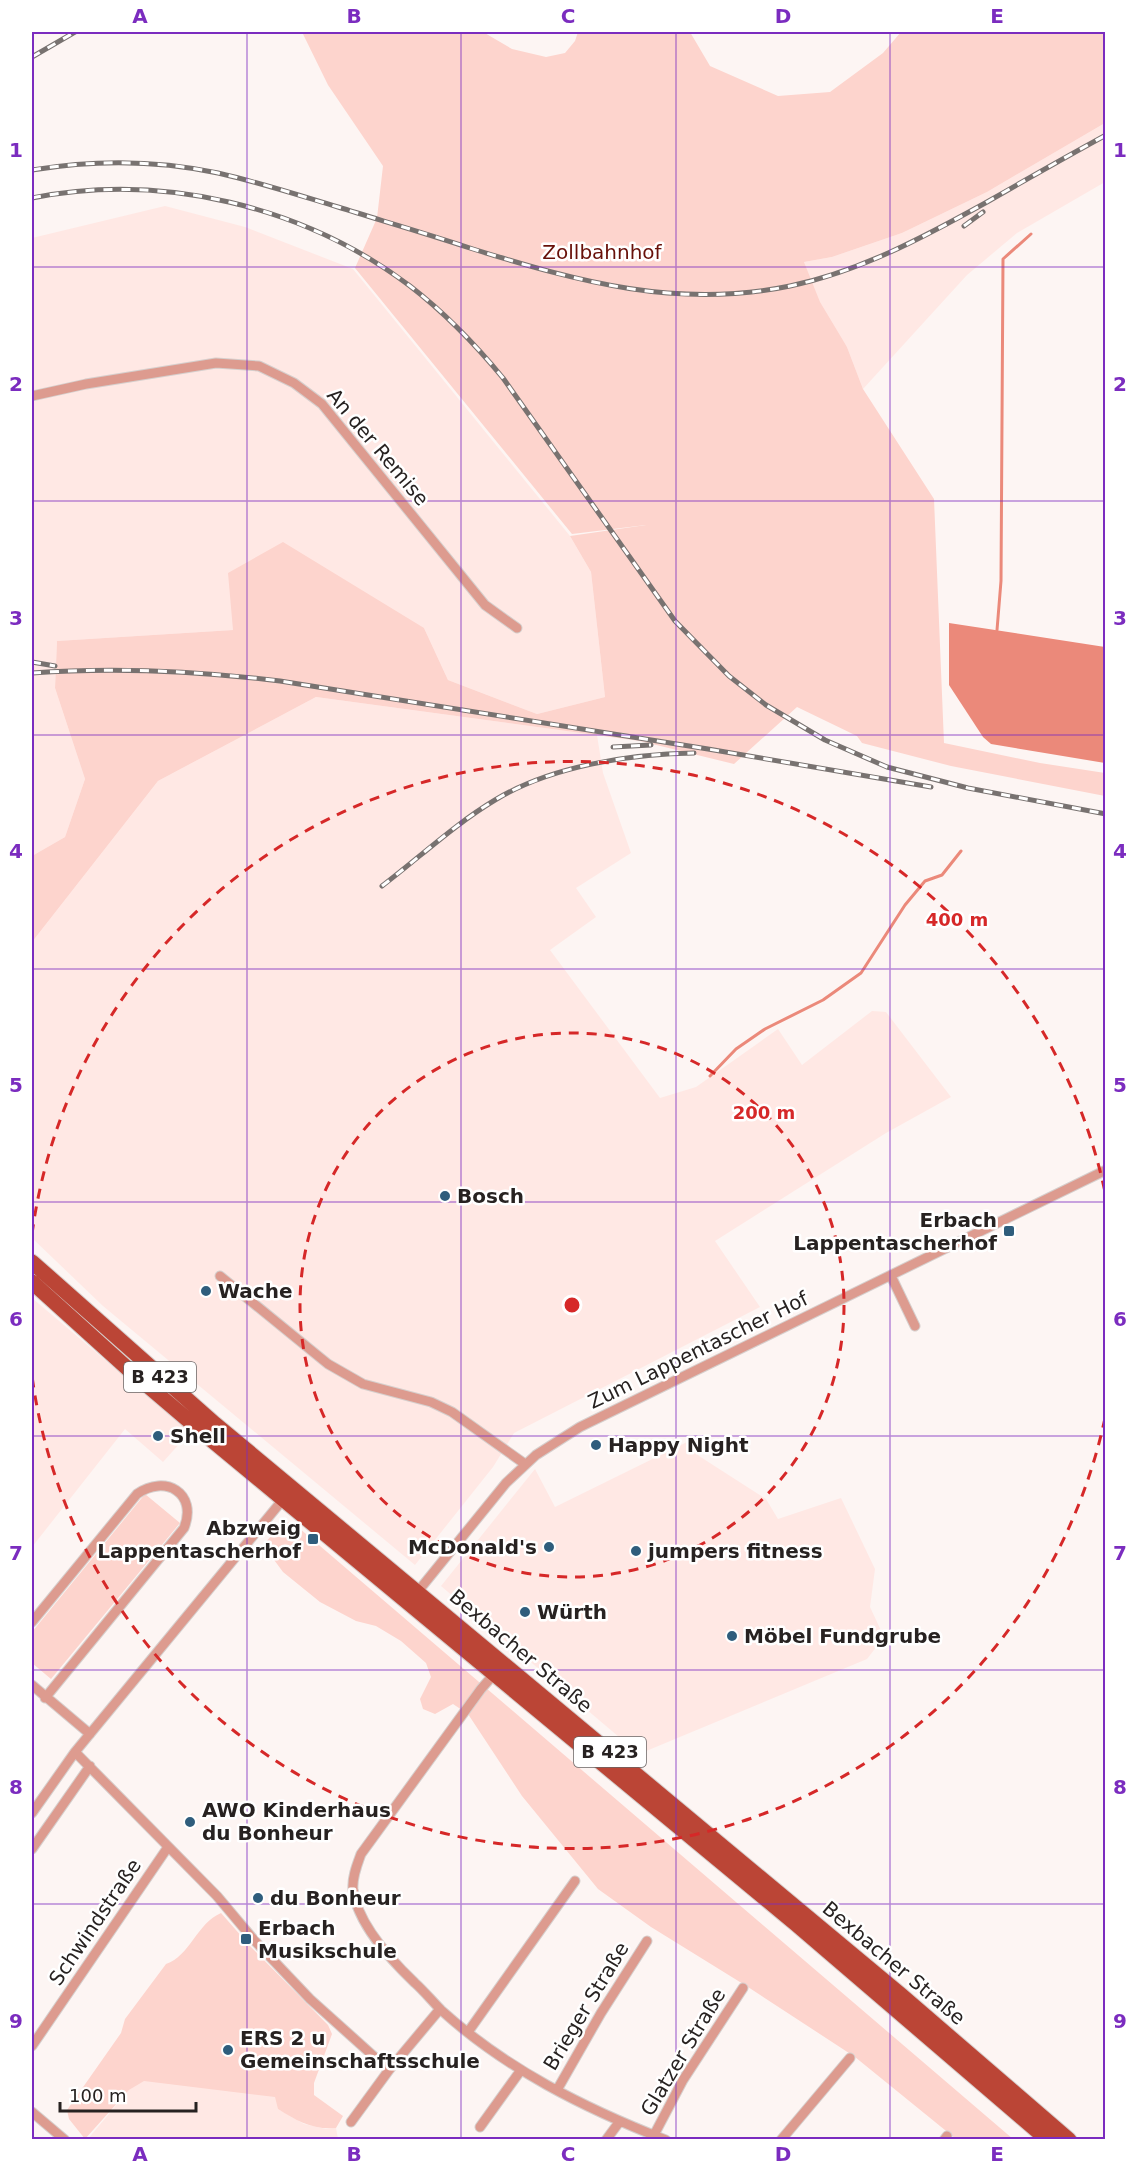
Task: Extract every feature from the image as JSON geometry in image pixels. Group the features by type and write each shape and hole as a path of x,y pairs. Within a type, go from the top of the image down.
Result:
{"main road":[{"name":"Bexbacher Straße","path":"32,1262 288,1494"},
{"name":"Bexbacher Straße","path":"32,1282 127,1368 288,1494 901,1995 1068,2139"},
{"name":"Bexbacher Straße","path":"413,1598 451,1639 499,1668 1048,2139"}],"street":[{"name":"An der Remise","path":"32,396 86,384 216,363 260,366 294,383 322,404 485,605 517,628"},
{"name":"Zum Lappentascher Hof","path":"413,1598 506,1484 525,1464 556,1441 580,1427 1106,1170"},
{"path":"220,1276 343,1374 363,1384 442,1407 514,1454 525,1464"},
{"path":"891,1276 915,1326"},
{"path":"32,1622 137,1494 150,1486 166,1485 181,1494 188,1508 184,1528 45,1698"},
{"path":"32,1813 75,1752 288,1494"},
{"path":"499,1668 481,1689 361,1854 353,1888 361,1915 378,1943 397,1966 440,2009 468,2032 521,2070 577,2102 666,2139"},
{"path":"32,1685 90,1734"},
{"path":"75,1752 217,1896 254,1940 310,1999 388,2070"},
{"path":"32,1848 90,1766"},
{"name":"Schwindstraße","path":"32,2046 168,1847"},
{"path":"468,2032 575,1881"},
{"name":"Brieger Straße","path":"557,2090 601,2013 647,1941"},
{"name":"Glatzer Straße","path":"654,2135 683,2080 743,1988"},
{"path":"351,2122 388,2070 440,2009"},
{"path":"781,2139 850,2058"},
{"path":"480,2127 521,2070"},
{"path":"32,2112 65,2139"},
{"path":"606,2139 620,2121"}],"shaded area":[{"path":"1105,123 1105,182 1017,233 967,275 863,389 847,347 819,307 804,262 832,257 902,233 987,192"},
{"path":"165,206 245,227 353,269 570,536 591,572 605,697 537,714 448,680 424,628 233,630 57,641 55,688 85,779 65,837 32,856 32,238"},
{"path":"949,623 1105,647 1105,763 991,744 983,737 949,685"},
{"path":"316,697 597,735 603,773 631,853 576,888 596,917 550,950 660,1098 696,1087 778,1029 802,1065 872,1011 886,1012 951,1097 886,1133 715,1241 760,1307 514,1433 493,1467 415,1565 103,1306 32,1238 32,942 158,781"},
{"path":"32,1298 190,1432 163,1462 125,1429 32,1547"},
{"path":"687,1442 699,1456 766,1499 778,1519 841,1498 875,1569 870,1607 884,1637 867,1659 639,1754 441,1586 535,1469 555,1507"},
{"name":"ERS 2 u Gemeinschaftsschule","path":"286,2020 278,2109 304,2124 326,2129 336,2128 338,2139 87,2140 129,2090 144,2080"}],"green space":[{"name":"Zollbahnhof","path":"302,32 483,32 512,49 546,57 565,53 575,41 578,32 690,32 710,66 778,96 830,92 883,53 901,32 1105,32 1105,123 987,192 902,233 832,257 804,262 820,302 847,347 863,389 934,499 944,743 1040,763 1105,773 1105,796 951,766 862,743 857,736 797,707 734,764 640,741 316,697 158,781 32,942 32,856 65,837 85,779 55,688 57,641 233,630 228,573 283,542 424,628 448,680 537,714 605,697 591,572 570,536 646,525 572,534 355,268 377,218 383,166 328,85"},
{"path":"145,1494 180,1523 51,1679 32,1663 32,1632"},
{"path":"292,1522 1013,2139 956,2139 855,2057 651,1927 598,1889 522,1796 468,1714 453,1704 435,1714 423,1709 420,1699 431,1677 426,1663 401,1641 376,1626 356,1621 320,1602 283,1572 263,1545 283,1523"},
{"path":"221,1913 250,1946 328,2025 332,2034 314,2083 314,2095 343,2116 336,2128 320,2128 299,2121 278,2109 275,2097 144,2081 129,2090 85,2139 69,2119 67,2110 121,2033 125,2019 166,1964 181,1954 206,1924"}],"waterway":[{"path":"997,630 1001,581 1003,259 1031,234"},
{"path":"710,1076 736,1049 765,1029 823,1000 861,973 905,905 925,881 942,875 961,851"}],"railway":[{"path":"32,57 75,32"},
{"path":"32,170 78,164 125,163 172,166 218,173 552,272 629,288 708,295 790,286 816,280 867,262 940,228 1106,135"},
{"path":"32,198 81,191 131,190 181,193 230,202 278,216 324,235 369,258 423,296 482,353 503,378 675,621 729,676 766,705 825,740 887,767 968,788 1106,814"},
{"path":"964,226 983,212"},
{"path":"32,662 55,666"},
{"path":"32,673 94,670 156,671 280,681 931,787"},
{"path":"613,747 651,745"},
{"path":"382,886 466,819 517,788 541,778 592,764 644,756 694,753"}],"place":[{"name":"Bosch","path":"445,1196"},
{"name":"Erbach Lappentascherhof","path":"1009,1231"},
{"name":"Wache","path":"206,1291"},
{"name":"Shell","path":"158,1436"},
{"name":"Happy Night","path":"596,1445"},
{"name":"Abzweig Lappentascherhof","path":"313,1539"},
{"name":"McDonald's","path":"549,1547"},
{"name":"jumpers fitness","path":"636,1551"},
{"name":"Würth","path":"525,1612"},
{"name":"Möbel Fundgrube","path":"732,1636"},
{"name":"AWO Kinderhaus du Bonheur","path":"190,1822"},
{"name":"du Bonheur","path":"258,1898"},
{"name":"Erbach Musikschule","path":"246,1939"},
{"name":"ERS 2 u Gemeinschaftsschule","path":"228,2050"}]}
